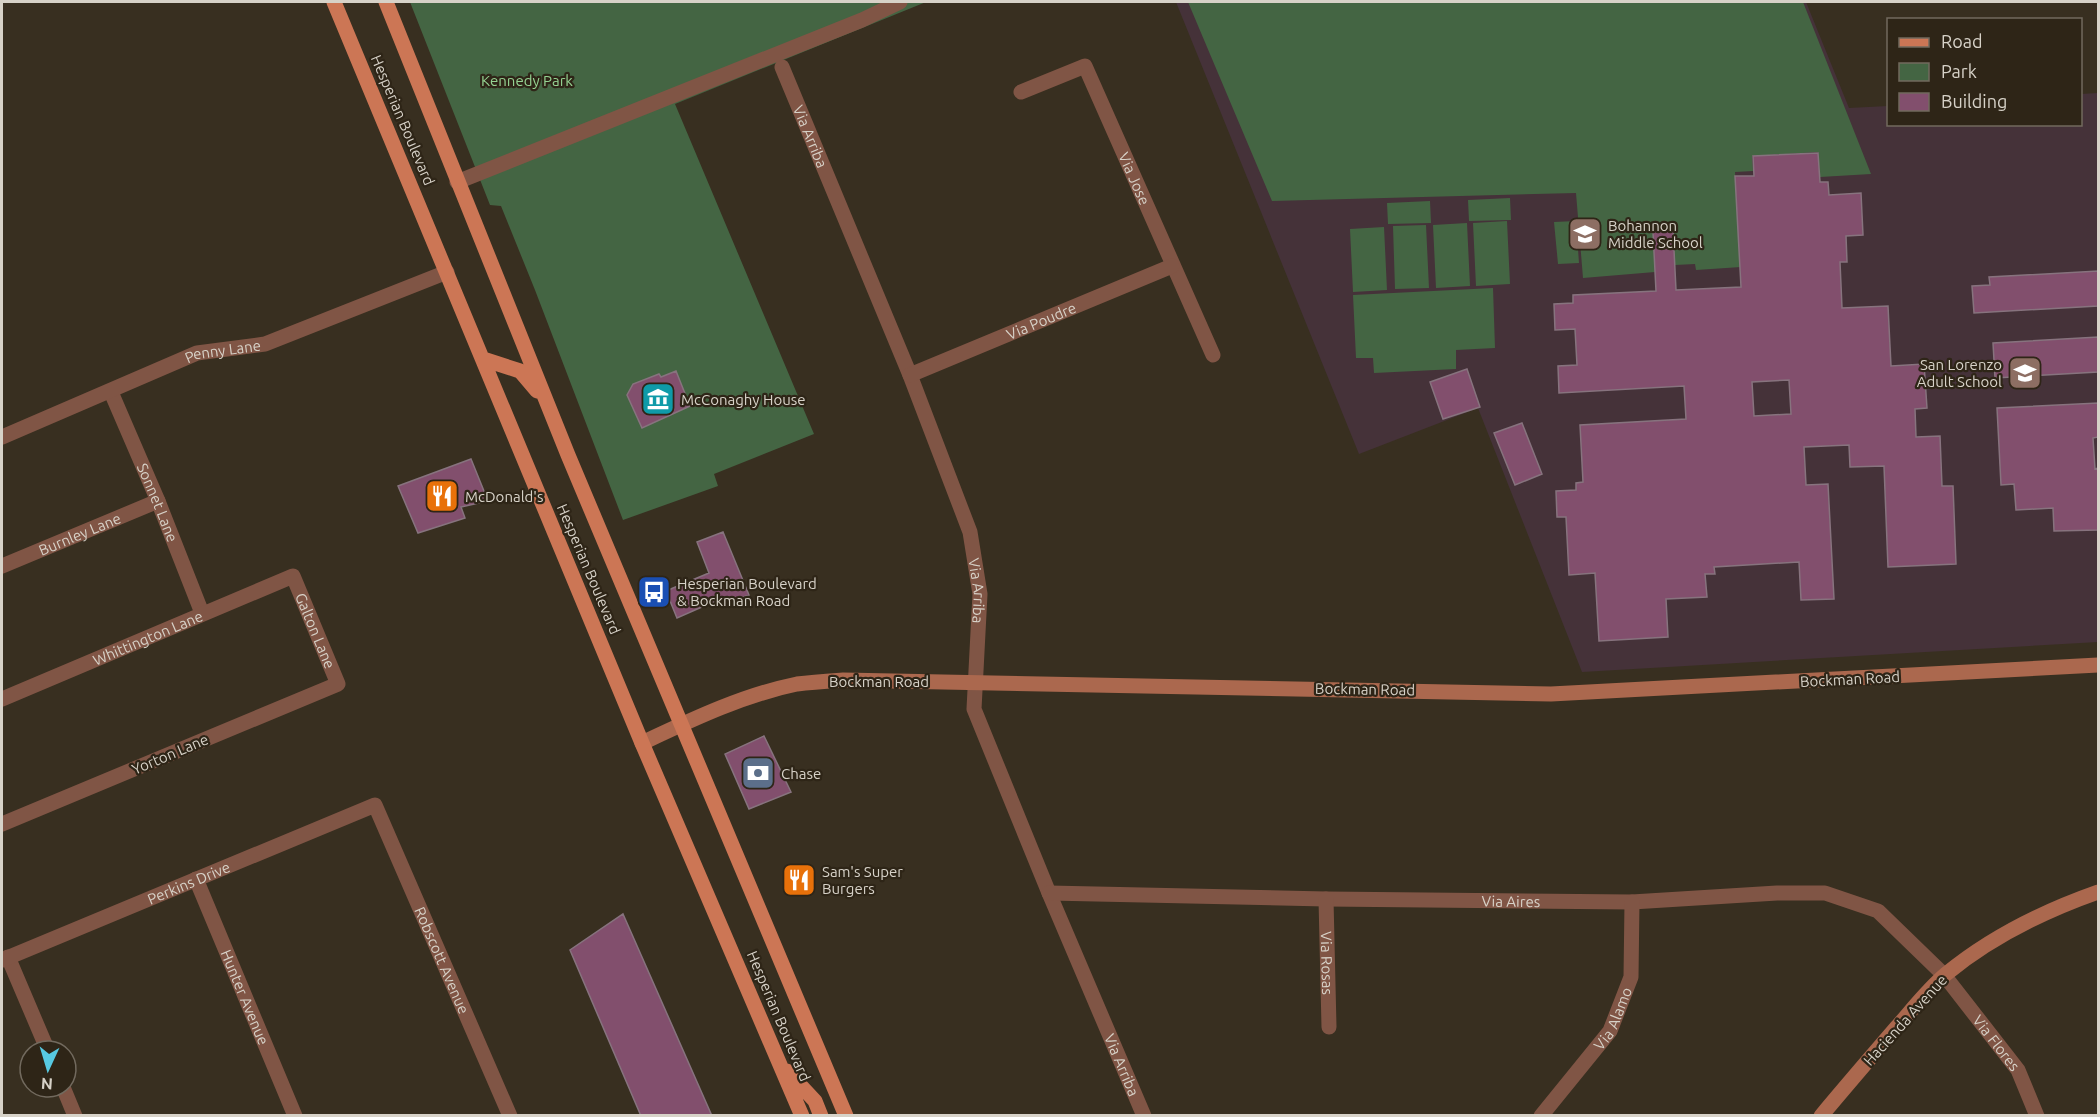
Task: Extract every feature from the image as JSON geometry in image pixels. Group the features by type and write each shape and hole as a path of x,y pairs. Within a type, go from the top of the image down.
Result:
{"main road":[{"name":"Hesperian Boulevard","path":"334,2 642,743 802,1116"},
{"name":"Hesperian Boulevard","path":"386,2 546,403 846,1116"},
{"path":"483,359 520,371 546,403"},
{"path":"780,1065 815,1101 821,1116"}],"street":[{"path":"457,182 862,20 900,2"},
{"name":"Via Jose","path":"1021,92 1085,66 1213,355"},
{"name":"Via Arriba","path":"782,67 910,375 969,532 980,594 974,709 1144,1116"},
{"name":"Via Poudre","path":"910,375 1172,266"},
{"name":"Penny Lane","path":"2,437 198,353 266,344 447,272"},
{"name":"Sonnet Lane","path":"111,392 158,501 202,613"},
{"name":"Burnley Lane","path":"2,566 158,501"},
{"name":"Whittington Lane","path":"2,699 293,576"},
{"name":"Galton Lane","path":"293,576 338,684"},
{"name":"Bockman Road","path":"642,743 715,710 799,684 843,680 1551,694 2098,665"},
{"name":"Yorton Lane","path":"2,824 338,684"},
{"name":"Perkins Drive","path":"5,958 375,805"},
{"name":"Robscott Avenue","path":"375,805 510,1116"},
{"name":"Hunter Avenue","path":"196,879 295,1116"},
{"name":"Hacienda Avenue","path":"1821,1116 1944,975 2013,929 2059,905 2098,892"},
{"name":"Via Aires","path":"1049,893 1632,902 1778,893 1825,893 1878,911 1944,975"},
{"name":"Via Rosas","path":"1326,899 1329,1027"},
{"name":"Via Alamo","path":"1541,1116 1610,1031 1631,977 1632,902"},
{"path":"5,958 42,1039"},
{"name":"Via Flores","path":"1944,975 2018,1070 2037,1116"},
{"path":"68,1099 75,1116"}],"shaded area":[{"name":"Bohannon Middle School","path":"1176,2 1806,2 1849,108 1887,106 1887,126 2082,126 2082,94 2098,93 2098,642 1582,672 1478,408 1359,454"}],"green space":[{"name":"Kennedy Park","path":"410,2 926,2 675,104 814,434 714,474 718,486 623,520 501,206 490,205"},
{"path":"1188,2 1803,2 1871,174 1820,177 1818,152 1752,156 1753,171 1735,172 1741,267 1696,270 1695,264 1675,265 1673,231 1653,231 1655,272 1583,278 1576,193 1272,201"},
{"path":"1510,198 1511,220 1469,221 1468,200"},
{"path":"1430,201 1431,223 1388,224 1387,203"},
{"path":"1507,221 1510,284 1476,286 1473,223"},
{"path":"1576,221 1579,263 1558,264 1554,222"},
{"path":"1467,223 1470,286 1436,288 1433,225"},
{"path":"1426,225 1429,288 1395,289 1393,226"},
{"path":"1384,227 1387,290 1353,292 1350,229"},
{"path":"1493,288 1495,348 1456,350 1456,369 1374,373 1373,358 1356,358 1353,295"}],"building":[{"path":"1818,153 1820,182 1828,182 1829,195 1861,193 1863,235 1846,236 1847,262 1840,262 1842,308 1888,306 1891,366 1924,364 1927,408 1915,409 1916,437 1940,436 1942,486 1953,486 1956,564 1888,567 1884,466 1850,467 1849,445 1804,447 1806,485 1828,484 1834,599 1801,600 1799,562 1714,567 1715,574 1705,574 1707,597 1666,599 1668,637 1599,641 1595,573 1569,575 1566,517 1557,517 1556,491 1576,490 1576,483 1583,482 1580,425 1686,419 1684,386 1559,393 1558,366 1577,365 1575,329 1555,330 1554,304 1573,303 1573,295 1656,291 1653,232 1673,230 1676,290 1741,287 1735,176 1754,176 1753,156","holes":["1789,380 1791,414 1754,416 1752,382"]},
{"path":"2098,271 2098,306 1974,313 1972,286 1990,285 1989,277"},
{"path":"2098,337 2098,372 1995,378 1993,343"},
{"path":"1467,369 1480,407 1443,419 1430,382"},
{"name":"McConaghy House","path":"676,371 690,406 642,428 627,395 633,384 659,374 661,377"},
{"path":"2098,403 2098,437 2093,438 2095,469 2098,468 2098,530 2054,531 2053,508 2016,510 2014,484 2001,485 1997,408"},
{"path":"1522,423 1542,474 1515,485 1494,433"},
{"path":"471,459 488,501 461,507 465,518 418,533 398,486"},
{"path":"723,532 749,595 722,605 720,599 677,618 666,591 709,573 697,542"},
{"name":"Chase","path":"764,736 791,792 749,809 725,754"},
{"path":"623,914 712,1116 641,1116 570,950"}],"place":[{"name":"Bohannon Middle School","path":"1585,234"},
{"name":"San Lorenzo Adult School","path":"2025,373"},
{"name":"McConaghy House","path":"658,399"},
{"name":"McDonald's","path":"442,496"},
{"name":"Hesperian Boulevard & Bockman Road","path":"654,592"},
{"name":"Chase","path":"758,773"},
{"name":"Sam's Super Burgers","path":"799,880"}]}
